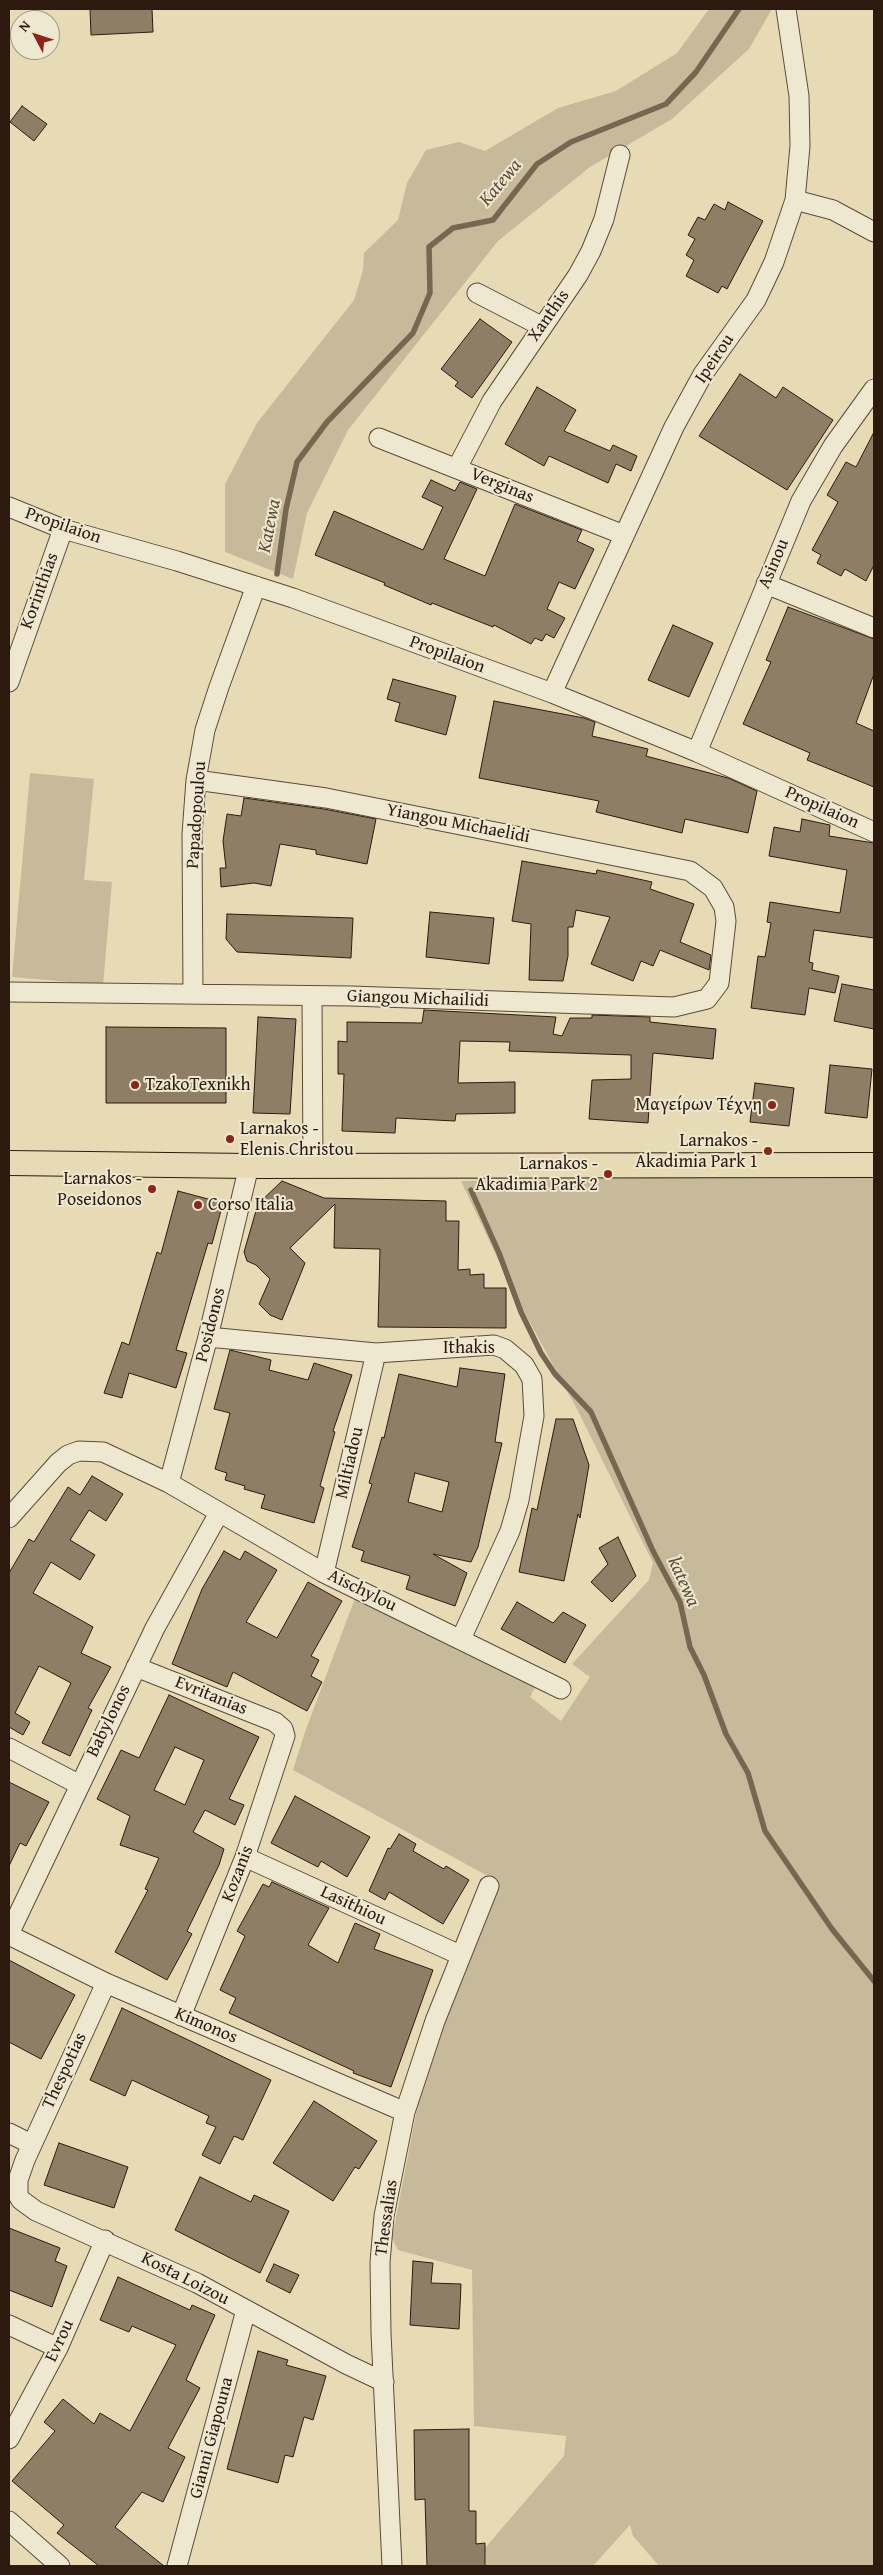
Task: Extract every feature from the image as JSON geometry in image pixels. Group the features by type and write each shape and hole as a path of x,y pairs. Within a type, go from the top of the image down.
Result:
{"main road":[{"path":"9,1163 249,1166 874,1165"}],"street":[{"name":"Ipeirou","path":"552,693 690,396 765,284 794,200 801,124 799,96 786,9"},
{"name":"Xanthis","path":"457,468 492,401 541,326 578,275 591,251 604,219 620,155"},
{"path":"794,200 833,210 874,232"},
{"path":"477,293 541,326"},
{"name":"Asinou","path":"697,752 801,502 833,446 868,404 874,389"},
{"name":"Verginas","path":"380,438 624,535"},
{"name":"Propilaion","path":"9,507 62,529 177,561 256,586 552,693 697,752 874,832"},
{"name":"Korinthias","path":"9,682 62,529"},
{"path":"766,584 874,628"},
{"name":"Papadopoulou","path":"193,993 192,834 196,780 205,730 256,586"},
{"name":"Yiangou Michaelidi","path":"196,780 326,798 676,866 690,871 713,888"},
{"name":"Giangou Michailidi","path":"9,992 351,996 674,1007 698,1002 714,992 722,973 726,921 720,897 713,888"},
{"path":"312,997 313,1165"},
{"name":"Posidonos","path":"168,1483 208,1337 249,1166"},
{"name":"Ithakis","path":"208,1337 376,1353 494,1345 516,1356 532,1378 534,1416 519,1500 510,1531 461,1640"},
{"name":"Miltiadou","path":"324,1573 376,1353"},
{"name":"Aischylou","path":"9,1518 58,1463 79,1451 103,1452 168,1483 324,1573 561,1689"},
{"name":"Babylonos","path":"9,1935 78,1784 155,1628 219,1513"},
{"name":"Evritanias","path":"136,1667 275,1722 283,1729"},
{"name":"Kozanis","path":"181,2016 245,1856 283,1745 283,1729"},
{"path":"9,1748 78,1784"},
{"name":"Lasithiou","path":"245,1856 460,1955"},
{"name":"Thessalias","path":"392,2566 380,2262 384,2216 405,2112 460,1955 488,1886"},
{"name":"Kimonos","path":"9,1935 106,1983 405,2112"},
{"name":"Thespotias","path":"28,2152 106,1983"},
{"path":"9,2133 28,2152"},
{"name":"Kosta Loizou","path":"28,2152 18,2180 17,2189 21,2200 36,2211 105,2240 197,2283 346,2364 384,2382"},
{"name":"Evrou","path":"9,2439 58,2348 105,2240"},
{"name":"Gianni Giapouna","path":"177,2566 246,2310"},
{"path":"9,2325 58,2348"},
{"path":"9,2521 60,2566"}],"shaded area":[{"path":"709,9 772,9 749,49 672,119 590,167 498,241 348,430 307,513 293,579 225,552 225,484 257,423 354,300 363,270 364,253 398,220 407,183 426,150 459,142 485,151 558,108 616,91 677,53"},
{"path":"30,773 94,779 84,880 112,882 103,985 12,977"},
{"path":"707,1177 874,1178 874,2566 659,2566 633,2536 630,2525 593,2566 486,2566 485,2548 564,2456 566,2436 474,2426 472,2270 398,2250 392,2238 424,2073 497,1881 293,1770 305,1732 358,1590 538,1682 530,1697 561,1721 590,1677 572,1664 649,1580 653,1563 578,1411 514,1293 461,1181"}],"building":[{"path":"90,9 152,9 153,32 91,35"},
{"path":"22,106 47,124 34,141 10,122"},
{"path":"728,202 763,221 727,289 722,286 718,293 686,276 694,260 686,255 695,239 688,235 698,217 705,220 714,204 725,210"},
{"path":"480,319 512,342 472,398 455,386 458,382 441,369"},
{"path":"740,374 776,398 783,387 833,420 787,490 699,436"},
{"path":"537,387 576,410 564,431 610,451 613,445 637,456 631,471 616,464 608,483 549,456 544,466 505,444"},
{"path":"874,432 874,565 866,581 845,569 841,576 817,563 821,555 812,550 838,502 827,495 846,462 856,467"},
{"path":"431,480 455,491 460,482 477,489 444,559 485,576 515,504 582,530 577,541 594,549 575,589 559,582 547,609 565,618 554,638 546,634 542,641 535,638 531,644 494,625 493,627 432,603 431,605 384,585 385,583 315,555 334,511 423,550 443,507 422,497"},
{"path":"788,607 874,639 874,674 856,723 874,731 874,787 807,760 810,753 743,724 771,662 766,660"},
{"path":"673,625 713,643 689,697 648,680"},
{"path":"393,679 456,696 446,735 395,721 400,703 387,699"},
{"path":"494,701 584,718 595,722 592,736 648,749 646,756 728,778 757,791 748,833 685,819 682,833 596,812 599,801 479,778"},
{"path":"244,798 324,809 376,819 367,864 316,854 316,850 280,844 271,886 254,883 221,887 220,868 226,868 223,841 227,814 241,816"},
{"path":"802,819 830,825 829,836 874,843 874,938 814,930 809,962 813,963 812,970 839,976 835,993 809,988 805,1015 751,1008 758,956 765,957 771,923 767,922 770,902 840,913 847,870 769,856 774,827 800,832"},
{"path":"522,861 596,874 597,870 652,882 650,889 694,904 680,942 711,955 709,970 660,950 653,966 641,961 633,981 591,964 610,917 576,910 573,927 568,927 568,956 563,981 529,980 531,924 512,921"},
{"path":"430,912 494,918 489,964 426,957"},
{"path":"227,914 353,918 351,958 237,952 226,939"},
{"path":"842,984 874,990 874,1029 834,1021"},
{"path":"424,1010 556,1017 553,1034 562,1036 570,1018 592,1018 592,1015 650,1017 650,1022 716,1029 713,1059 653,1053 648,1123 589,1119 592,1080 631,1079 631,1055 509,1051 510,1042 460,1041 458,1083 515,1082 515,1113 456,1114 455,1121 396,1118 395,1133 342,1131 344,1074 338,1074 338,1041 347,1042 347,1022 422,1023"},
{"path":"258,1017 296,1019 290,1114 253,1113"},
{"path":"106,1027 226,1028 226,1103 106,1103"},
{"path":"830,1065 872,1069 867,1118 825,1113"},
{"name":"Μαγείρων Τέχνη","path":"755,1083 794,1088 789,1126 750,1122"},
{"path":"282,1181 324,1198 446,1201 446,1221 459,1221 458,1270 470,1269 470,1275 484,1274 484,1288 506,1288 506,1328 378,1327 380,1249 334,1248 335,1204 290,1248 305,1263 282,1320 270,1315 259,1304 270,1279 256,1265 247,1261 244,1252 258,1204"},
{"path":"178,1191 223,1203 212,1244 208,1243 176,1350 187,1353 176,1388 129,1373 122,1398 104,1393 122,1342 129,1345 157,1252 161,1254"},
{"path":"230,1350 271,1360 269,1370 308,1380 314,1363 352,1375 333,1431 335,1432 320,1486 324,1488 314,1523 261,1508 265,1495 244,1489 245,1486 225,1480 227,1473 215,1469 230,1413 214,1409"},
{"path":"460,1368 505,1374 495,1442 502,1443 478,1547 471,1562 433,1554 467,1573 455,1606 406,1589 410,1576 361,1561 364,1551 352,1547 372,1484 369,1483 382,1437 384,1438 399,1374 457,1387","holes":["415,1473 449,1482 442,1512 408,1502"]},
{"path":"556,1419 573,1419 589,1465 580,1518 578,1514 564,1581 519,1572 532,1508 537,1510"},
{"path":"92,1476 123,1494 106,1521 89,1510 70,1540 95,1555 80,1580 51,1562 33,1593 93,1627 81,1653 111,1667 88,1708 92,1710 70,1756 42,1743 71,1683 39,1666 15,1713 30,1722 23,1735 9,1727 9,1573 29,1539 34,1542 68,1487 80,1495"},
{"path":"618,1537 636,1576 612,1602 591,1582 608,1564 599,1548"},
{"path":"224,1551 240,1560 245,1551 277,1570 246,1622 277,1638 308,1582 342,1601 311,1656 319,1660 311,1676 322,1682 307,1711 233,1672 227,1687 172,1664 202,1589"},
{"path":"517,1602 553,1623 563,1612 586,1625 565,1663 501,1629"},
{"path":"169,1695 259,1737 229,1799 244,1805 235,1825 205,1810 193,1832 224,1849 219,1865 187,1931 192,1934 167,1980 115,1952 148,1890 145,1889 159,1858 120,1845 130,1816 97,1799 121,1750 139,1758","holes":["175,1747 204,1760 185,1805 154,1790"]},
{"path":"9,1782 49,1802 26,1846 20,1843 9,1866"},
{"path":"295,1796 370,1837 347,1877 321,1861 318,1867 271,1843"},
{"path":"399,1834 416,1844 413,1851 444,1869 446,1866 469,1880 443,1924 389,1892 385,1900 369,1891 388,1848 390,1849"},
{"path":"272,1882 329,1908 308,1945 338,1963 355,1923 380,1934 374,1949 433,1970 391,2087 353,2073 354,2071 229,2013 236,1998 220,1990 245,1936 237,1931 263,1884 269,1887"},
{"path":"9,1960 75,1995 41,2059 9,2042"},
{"path":"122,2008 271,2080 243,2140 234,2136 220,2164 202,2155 216,2127 206,2123 209,2116 132,2080 125,2096 90,2080"},
{"path":"314,2101 377,2141 359,2169 355,2167 333,2201 273,2163"},
{"path":"59,2143 128,2167 114,2208 44,2185"},
{"path":"200,2177 251,2202 254,2195 289,2211 260,2273 175,2230"},
{"path":"9,2228 60,2248 55,2261 67,2266 52,2307 9,2290"},
{"path":"413,2261 433,2263 431,2283 461,2284 459,2329 410,2325"},
{"path":"274,2264 299,2275 290,2293 266,2281"},
{"path":"118,2277 190,2310 192,2305 215,2315 186,2380 200,2388 168,2448 185,2457 163,2502 142,2492 115,2527 164,2566 99,2566 57,2533 64,2525 12,2481 55,2431 44,2422 63,2399 94,2424 100,2413 130,2431 176,2345 132,2326 129,2332 100,2320"},
{"path":"258,2351 288,2360 286,2365 326,2376 313,2420 304,2417 293,2457 285,2455 278,2483 227,2469"},
{"path":"469,2429 469,2511 476,2511 476,2544 485,2543 485,2566 427,2566 425,2499 415,2500 414,2430"}],"waterway":[{"name":"Katewa","path":"277,574 286,509 297,462 327,422 413,333 430,293 429,247 453,228 493,220 537,164 571,142 666,104 696,72 739,9"},
{"name":"katewa","path":"471,1190 499,1253 521,1312 541,1353 555,1374 591,1412 653,1551 680,1602 690,1647 704,1675 726,1734 748,1773 765,1831 832,1929 874,1981"}],"place":[{"name":"TzakoTexnikh","path":"135,1085"},
{"name":"Μαγείρων Τέχνη","path":"772,1105"},
{"name":"Larnakos - Elenis Christou","path":"230,1139"},
{"name":"Larnakos - Akadimia Park 1","path":"768,1151"},
{"name":"Larnakos - Akadimia Park 2","path":"608,1174"},
{"name":"Larnakos - Poseidonos","path":"152,1189"},
{"name":"Corso Italia","path":"198,1205"}]}
